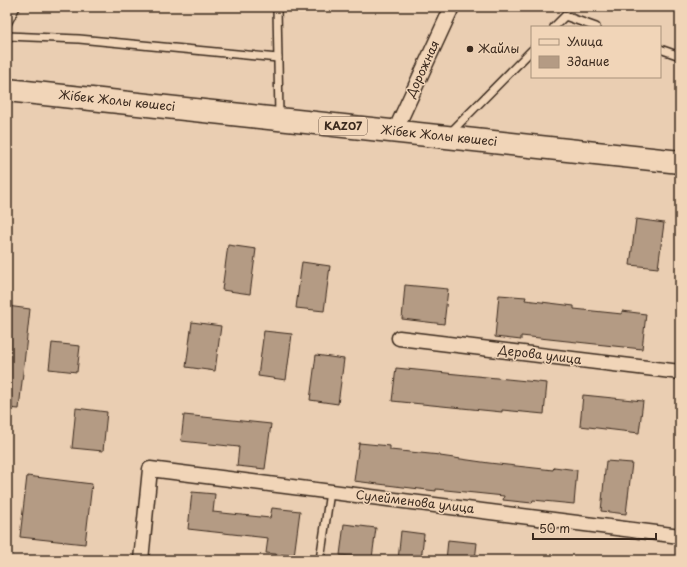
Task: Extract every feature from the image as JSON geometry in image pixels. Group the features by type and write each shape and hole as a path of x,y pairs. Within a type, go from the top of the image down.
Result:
{"highway":[{"name":"Жібек Жолы көшесі","path":"7,90 680,162"}],"street":[{"name":"Дорожная","path":"395,131 452,7"},
{"name":"Дерова улица","path":"399,338 680,372"},
{"name":"Сулейменова улица","path":"141,560 150,469 680,536"}],"lane":[{"path":"7,24 16,7"},
{"path":"276,7 279,119"},
{"path":"555,26 565,16 593,26"},
{"path":"7,36 79,39 278,58"},
{"path":"661,49 680,56"},
{"path":"446,137 531,51"},
{"path":"320,560 330,492"}],"building":[{"path":"636,219 664,223 658,268 630,265"},
{"path":"228,245 256,249 250,294 222,290"},
{"path":"302,262 330,266 324,311 296,308"},
{"path":"405,285 448,289 444,324 402,319"},
{"path":"499,295 526,297 525,300 574,306 574,309 622,314 622,311 646,314 642,349 521,336 521,340 495,337"},
{"path":"7,306 30,309 19,409 7,408"},
{"path":"192,322 221,326 215,371 186,367"},
{"path":"264,331 292,334 286,380 258,376"},
{"path":"52,343 80,346 77,372 49,369"},
{"path":"316,355 344,359 338,404 310,400"},
{"path":"396,368 547,383 544,414 502,410 502,412 392,401"},
{"path":"583,395 643,401 639,433 580,426"},
{"path":"76,408 107,412 103,451 72,448"},
{"path":"184,415 271,424 265,469 237,466 239,447 181,441"},
{"path":"359,443 390,446 390,450 440,455 489,463 553,470 554,467 577,470 574,504 533,500 532,503 503,500 504,496 436,489 436,491 354,481"},
{"path":"606,461 632,463 626,514 601,511"},
{"path":"27,476 92,484 85,544 20,537"},
{"path":"192,492 215,494 213,512 270,518 272,508 300,511 294,556 266,553 268,538 188,529"},
{"path":"344,524 376,528 372,558 340,555"},
{"path":"401,531 424,534 421,560 398,560"},
{"path":"448,540 477,543 475,560 446,560"}],"place":[{"name":"Жайлы","path":"470,49"}]}
